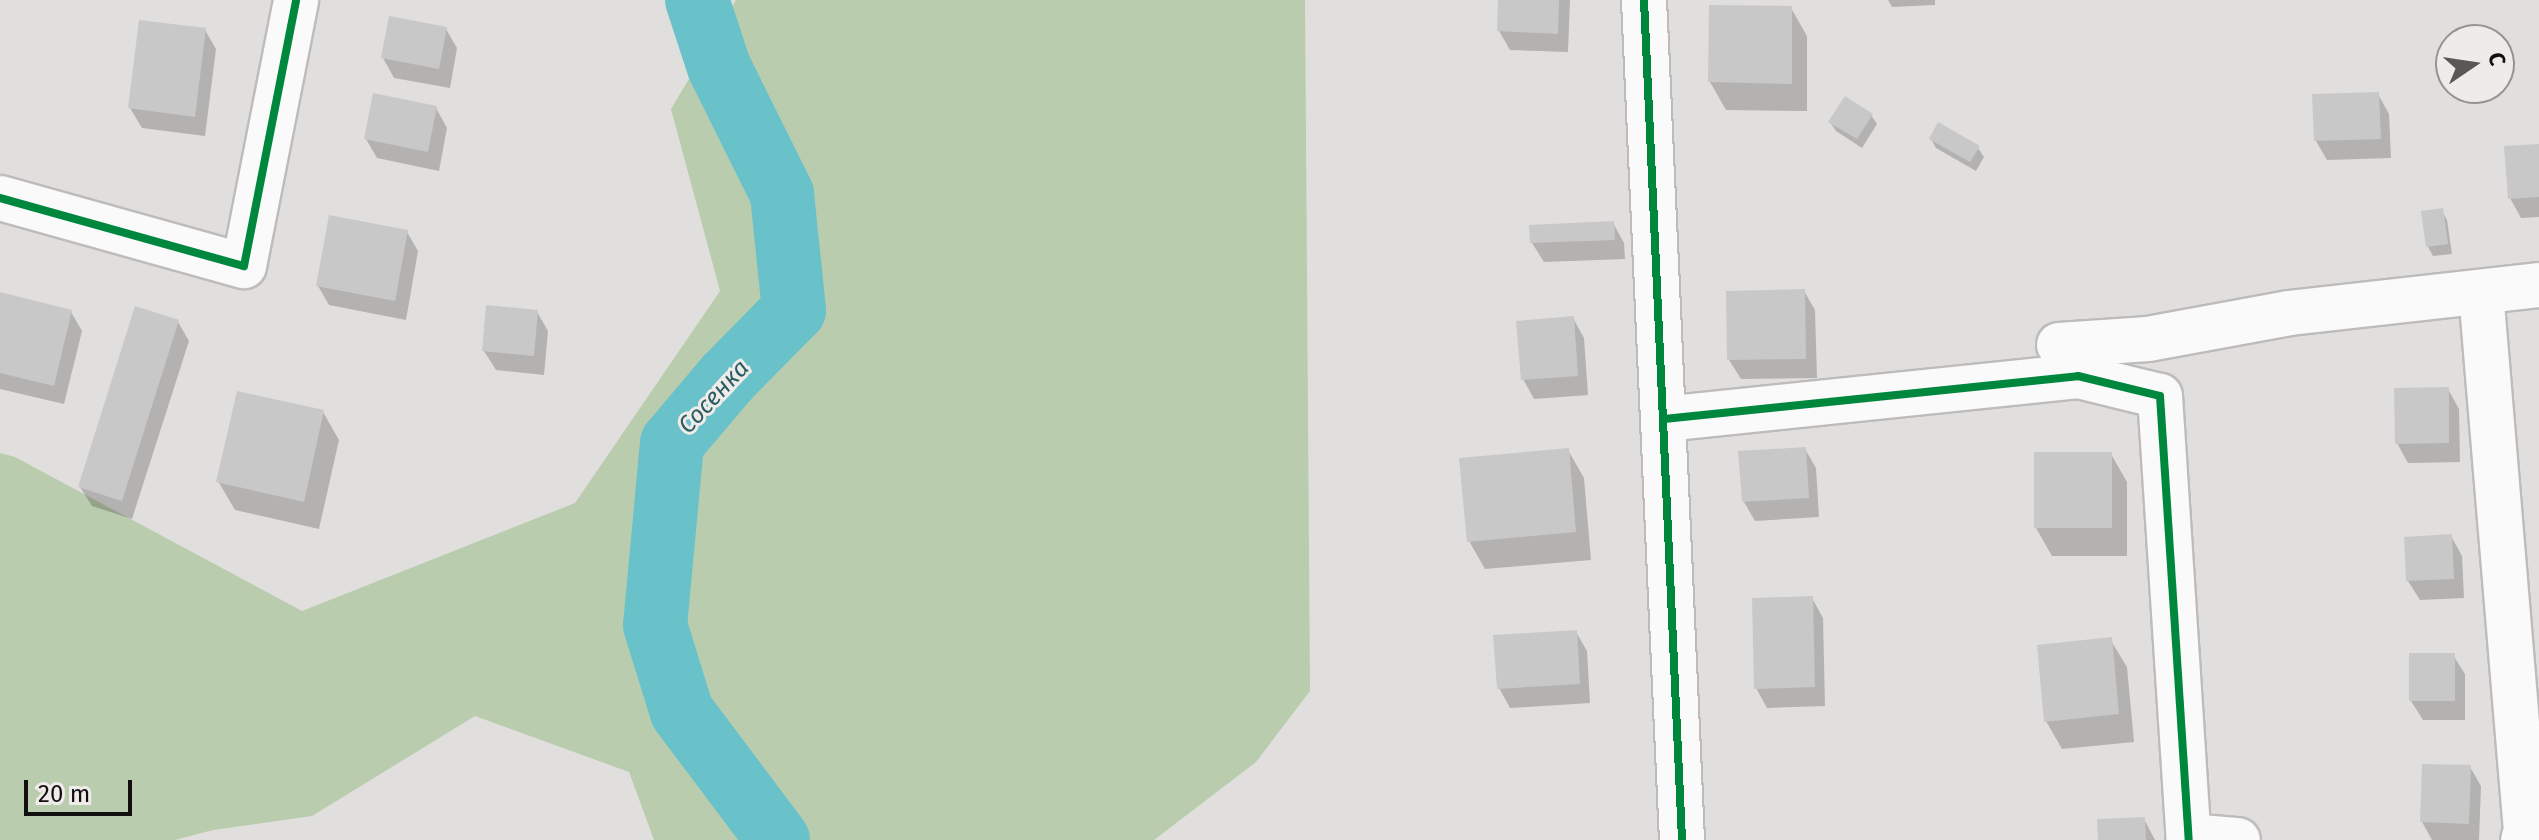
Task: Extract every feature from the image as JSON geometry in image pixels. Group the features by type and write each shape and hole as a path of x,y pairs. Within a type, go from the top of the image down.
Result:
{"street":[{"path":"0,198 244,266 296,0"},
{"path":"1644,0 1682,840"},
{"path":"2059,345 2148,339 2290,313 2539,285"},
{"path":"2481,292 2525,815 2523,840"},
{"path":"1664,419 2078,376 2160,396 2189,838 2238,840"}],"green space":[{"path":"736,0 1305,0 1310,691 1256,762 1154,840 654,840 629,772 475,716 312,816 213,830 175,840 0,840 0,453 15,457 302,611 575,503 720,291 671,109"}],"building":[{"path":"1498,0 1559,0 1558,34 1497,31"},
{"path":"1709,5 1792,6 1792,84 1708,82"},
{"path":"389,16 447,27 439,69 381,58"},
{"path":"139,20 206,28 195,117 128,108"},
{"path":"2379,92 2381,139 2314,141 2312,94"},
{"path":"373,93 437,106 428,152 364,139"},
{"path":"1845,96 1873,114 1857,139 1828,122"},
{"path":"1938,122 1980,146 1970,162 1929,139"},
{"path":"2539,144 2539,197 2508,199 2504,146"},
{"path":"2443,208 2448,244 2426,247 2421,211"},
{"path":"329,215 408,230 395,301 316,286"},
{"path":"1614,221 1615,240 1530,243 1529,225"},
{"path":"1805,289 1806,359 1727,360 1726,291"},
{"path":"0,292 72,310 54,386 0,373"},
{"path":"486,305 538,310 534,356 482,351"},
{"path":"135,306 179,320 122,501 78,487"},
{"path":"1574,316 1578,376 1521,380 1516,321"},
{"path":"2449,387 2449,443 2395,444 2394,388"},
{"path":"237,391 324,410 304,502 216,482"},
{"path":"1806,447 1809,498 1742,502 1738,451"},
{"path":"1569,448 1576,532 1467,542 1459,458"},
{"path":"2034,452 2112,452 2112,528 2034,528"},
{"path":"2452,534 2454,579 2406,581 2404,537"},
{"path":"1813,596 1815,687 1754,689 1752,598"},
{"path":"1577,630 1580,684 1497,689 1493,635"},
{"path":"2112,637 2119,714 2044,722 2037,645"},
{"path":"2409,653 2455,653 2455,701 2409,701"},
{"path":"2422,764 2471,765 2469,824 2420,822"},
{"path":"2145,817 2146,840 2098,840 2097,819"}],"waterway":[{"name":"Сосенка","path":"697,0 719,67 782,194 794,310 727,378 672,443 655,625 682,712 778,840"}],"cycle path":[{"path":"0,198 244,266 296,0"},
{"path":"1644,0 1682,840"},
{"path":"1664,419 2078,376 2160,396 2189,840"}]}
